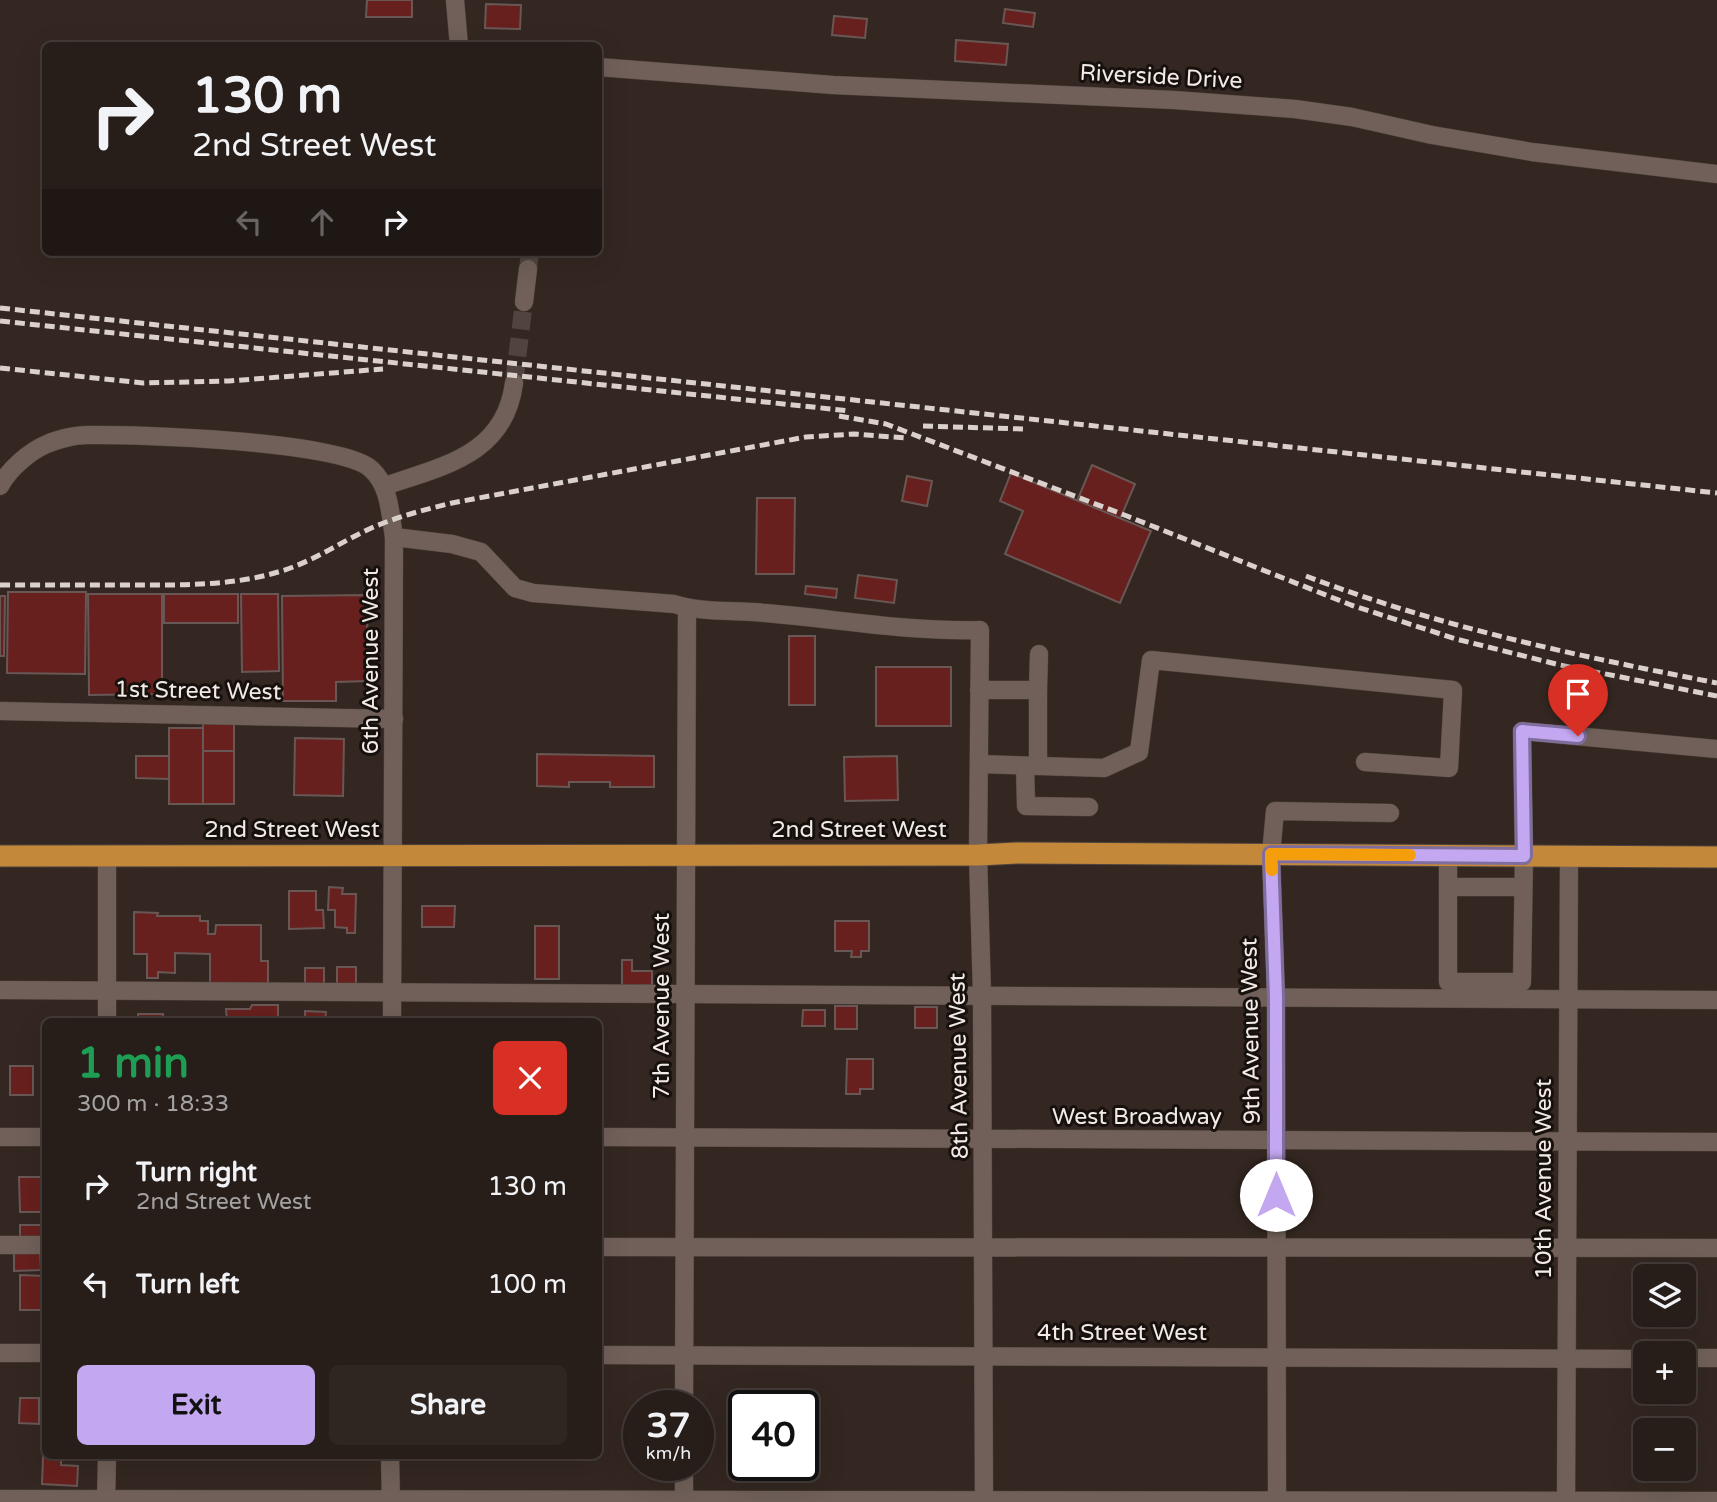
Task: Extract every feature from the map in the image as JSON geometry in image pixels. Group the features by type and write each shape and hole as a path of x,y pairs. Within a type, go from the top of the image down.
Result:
{"main road":[{"name":"2nd Street West","path":"0,856 1017,853 1717,857"}],"street":[{"path":"455,0 459,42"},
{"name":"Riverside Drive","path":"602,67 833,85 1174,100 1295,110 1352,117 1432,135 1519,150 1717,174"},
{"path":"524,302 528,269"},
{"path":"0,486 25,458 47,444 86,435 213,439 311,450 346,457 370,467 384,486 457,461 475,451 489,438 504,417 512,399 514,383"},
{"name":"6th Avenue West","path":"384,486 394,537 392,1018"},
{"path":"394,537 452,544 481,552 515,587 533,593 674,604 687,608"},
{"name":"8th Avenue West","path":"687,608 765,613 892,628 980,630 978,855 982,995 984,1501"},
{"name":"7th Avenue West","path":"684,1390 687,608"},
{"path":"1038,654 1038,690 1027,806 1089,807"},
{"path":"979,764 1104,768 1139,752 1151,660 1454,690 1448,768 1365,762"},
{"path":"979,690 1038,690"},
{"name":"1st Street West","path":"0,711 394,719"},
{"path":"1448,856 1448,982 1522,982 1522,731 1717,749"},
{"name":"9th Avenue West","path":"1277,1501 1276,997 1271,854 1275,811 1390,813"},
{"path":"107,855 107,1018"},
{"name":"10th Avenue West","path":"1566,1501 1569,857"},
{"path":"1448,887 1524,887"},
{"path":"0,990 1717,1000"},
{"path":"0,1137 42,1137"},
{"name":"West Broadway","path":"602,1137 1717,1142"},
{"path":"0,1245 42,1245"},
{"path":"602,1247 1717,1248"},
{"path":"0,1353 42,1353"},
{"name":"4th Street West","path":"602,1354 1633,1359"},
{"path":"1696,1358 1717,1358"},
{"path":"106,1500 107,1459"},
{"path":"390,1459 391,1501"},
{"path":"684,1481 684,1501"},
{"path":"0,1499 1711,1501"}],"building":[{"path":"367,0 412,0 412,17 366,17"},
{"path":"486,4 521,5 520,29 485,28"},
{"path":"1005,9 1035,13 1033,27 1003,23"},
{"path":"834,16 867,19 865,38 832,35"},
{"path":"956,40 1008,44 1006,65 955,61"},
{"path":"1092,465 1135,484 1120,519 1077,501"},
{"path":"1011,473 1151,531 1120,603 1005,554 1023,511 1000,501"},
{"path":"907,476 932,481 927,506 902,501"},
{"path":"757,498 795,498 794,574 756,574"},
{"path":"858,575 897,580 894,603 855,598"},
{"path":"806,586 837,589 836,598 805,594"},
{"path":"8,592 86,592 85,674 7,673"},
{"path":"88,594 162,594 162,694 89,695"},
{"path":"164,594 238,594 238,623 164,623"},
{"path":"241,594 278,594 279,671 242,672"},
{"path":"367,595 368,681 336,682 336,701 283,701 282,596"},
{"path":"0,596 5,596 4,656 0,656"},
{"path":"789,636 815,636 815,705 789,705"},
{"path":"876,667 951,667 951,726 876,726"},
{"path":"203,718 234,718 234,751 203,751"},
{"path":"169,728 203,728 203,804 169,804"},
{"path":"295,738 344,739 343,796 294,795"},
{"path":"203,751 234,751 234,804 203,804"},
{"path":"537,754 654,756 654,787 610,787 610,782 569,782 569,787 537,786"},
{"path":"136,756 169,756 169,779 136,778"},
{"path":"897,756 898,800 845,801 844,757"},
{"path":"329,887 343,888 342,894 356,894 355,933 347,933 347,928 335,927 335,910 328,910"},
{"path":"289,891 316,891 316,910 323,910 324,928 289,929"},
{"path":"422,906 455,906 454,927 422,927"},
{"path":"134,912 158,913 157,916 200,916 200,921 208,921 208,934 215,934 216,925 261,925 261,961 268,961 268,986 210,985 210,954 175,953 175,973 158,972 158,978 147,978 147,954 134,954"},
{"path":"835,921 869,921 869,951 861,951 861,957 851,957 852,951 835,951"},
{"path":"535,926 559,926 559,979 535,979"},
{"path":"622,960 632,960 632,971 652,971 652,985 622,986"},
{"path":"337,967 356,967 356,987 337,987"},
{"path":"305,968 324,968 324,985 305,985"},
{"path":"252,1005 278,1005 278,1018 227,1018 226,1009 250,1009"},
{"path":"835,1006 857,1006 857,1029 835,1029"},
{"path":"915,1007 937,1007 937,1028 915,1028"},
{"path":"803,1010 825,1010 825,1026 802,1026"},
{"path":"305,1011 326,1012 325,1018 305,1018"},
{"path":"138,1014 163,1014 163,1018 138,1018"},
{"path":"847,1059 873,1059 873,1089 860,1089 860,1094 846,1094"},
{"path":"10,1066 33,1066 33,1095 10,1095"},
{"path":"19,1177 41,1177 41,1212 20,1212"},
{"path":"20,1225 42,1225 42,1240 20,1240"},
{"path":"14,1250 40,1250 41,1270 14,1271"},
{"path":"20,1275 42,1276 42,1310 20,1310"},
{"path":"20,1398 39,1398 39,1424 19,1423"},
{"path":"43,1459 61,1459 61,1465 78,1466 77,1486 42,1484"}],"tunnel":[{"path":"528,269 530,256"},
{"path":"514,383 524,302"}],"railway":[{"path":"0,308 1717,493"},
{"path":"0,321 850,411"},
{"path":"0,368 143,383 229,381 383,369"},
{"path":"839,416 886,424 1351,605 1456,639 1560,665 1717,696"},
{"path":"923,426 1023,429"},
{"path":"0,585 189,585 243,580 290,568 375,526 452,503 806,437 854,434 906,438"},
{"path":"1306,576 1458,625 1561,651 1717,683"}],"slow traffic":[{"path":"1272,870 1271,854 1410,855"}],"route":[{"path":"1276,1195 1276,997 1271,854 1524,856 1522,731 1578,736"}]}
